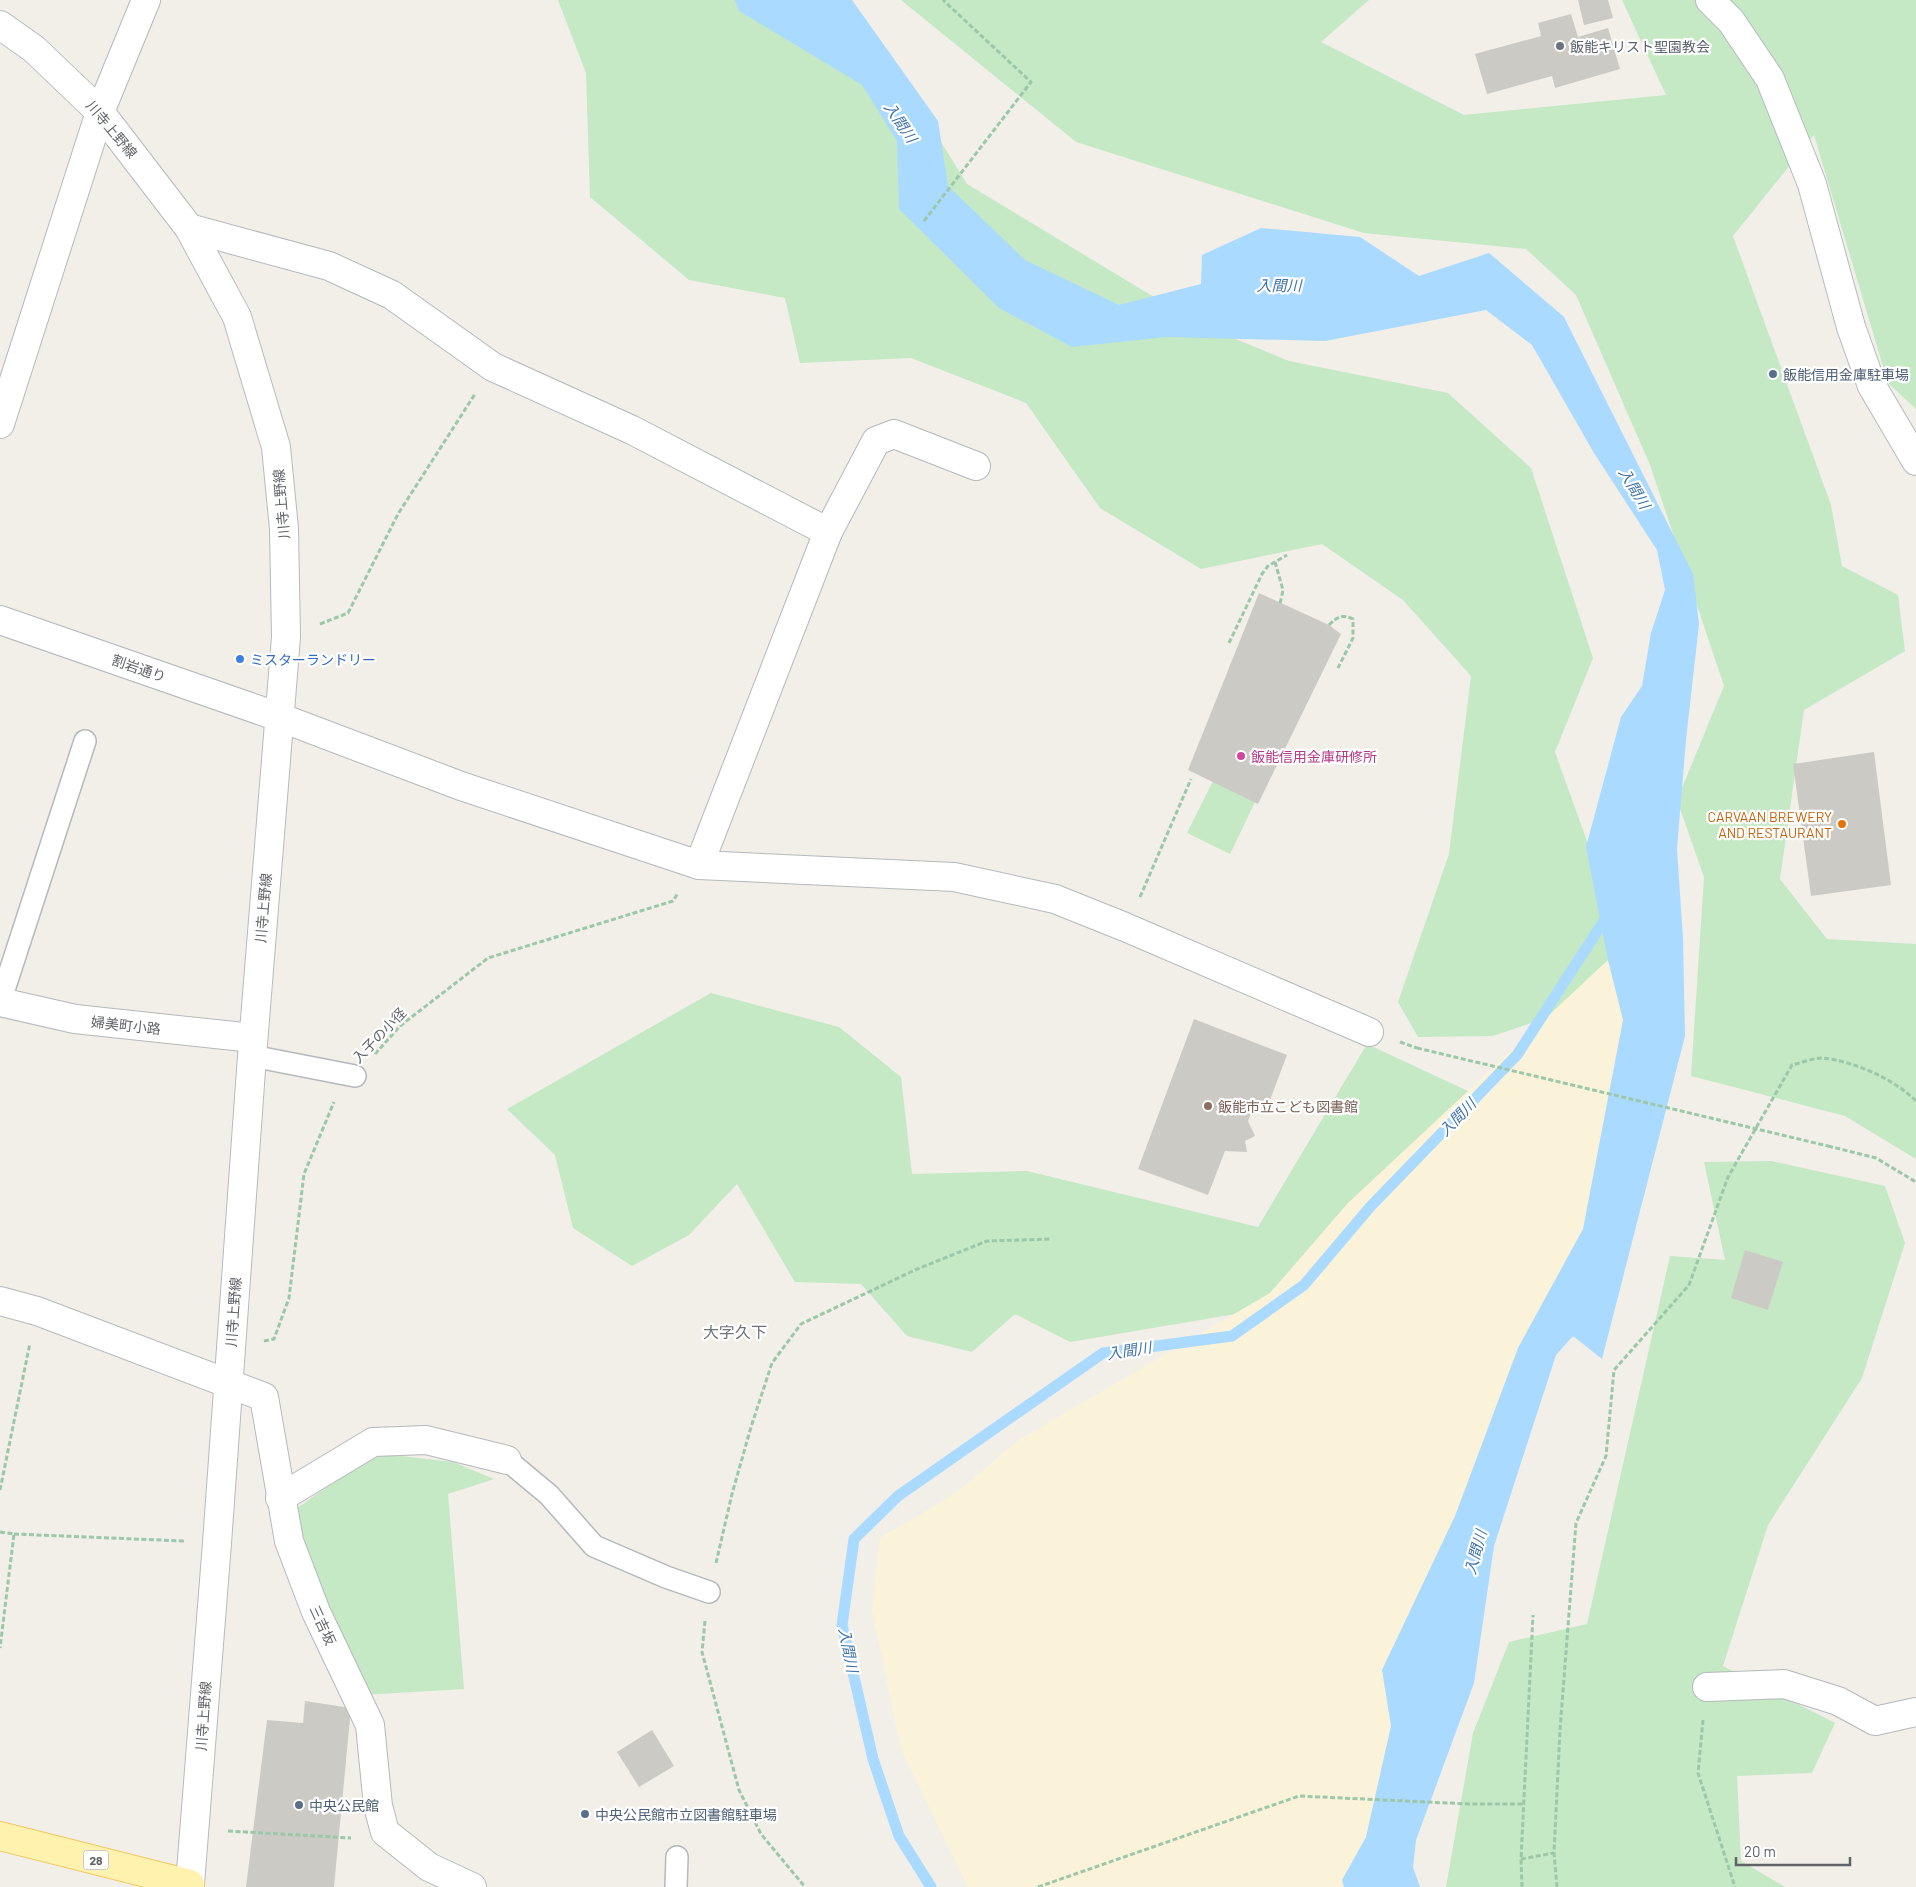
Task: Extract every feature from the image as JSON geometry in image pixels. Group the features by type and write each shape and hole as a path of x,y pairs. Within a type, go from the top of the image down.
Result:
{"main road":[{"name":"28","path":"0,1836 190,1885"}],"street":[{"path":"0,424 6,388 100,112 146,0"},
{"path":"1710,0 1731,21 1770,79 1812,184 1851,327 1872,386 1916,460"},
{"name":"川寺上野線","path":"0,25 34,49 100,112 189,228 237,318 276,447 284,530 286,636 252,1047 217,1543 190,1885"},
{"path":"189,228 329,266 392,295 493,366 632,430 828,532"},
{"path":"700,865 828,532 876,441 894,434 976,466"},
{"name":"割岩通り","path":"0,620 279,717 461,786 700,865 954,877 1055,899 1125,927 1369,1032"},
{"name":"婦美町小路","path":"0,1002 75,1020 252,1047"},
{"path":"0,1301 37,1311 227,1384"},
{"name":"三吉坂","path":"227,1384 264,1397 280,1498 289,1541 316,1612 370,1725 378,1806 385,1832 429,1867 472,1887"},
{"path":"280,1498 373,1442 426,1440 507,1460"},
{"path":"1707,1687 1784,1684 1838,1702 1875,1721 1916,1712"}],"lane":[{"path":"0,1002 85,741"},
{"name":"婦美町小路","path":"252,1047 355,1076"},
{"path":"507,1460 549,1495 594,1546 666,1577 710,1592"},
{"path":"676,1887 677,1857"}],"path":[{"path":"924,221 1031,82 943,0"},
{"path":"286,636 348,613 398,514 493,366"},
{"path":"1229,643 1262,574 1268,566 1287,555"},
{"path":"1275,562 1283,590 1280,604"},
{"path":"1329,625 1338,617 1346,616 1353,619 1353,638 1338,668"},
{"path":"1125,927 1136,908 1191,780"},
{"name":"入子の小径","path":"230,1347 274,1339 289,1298 304,1174 336,1099 400,1026 488,958 673,901 700,865"},
{"path":"1417,1048 1876,1158 1916,1182"},
{"path":"1557,1887 1554,1853 1560,1730 1576,1524 1606,1456 1614,1370 1689,1285 1728,1177 1792,1065 1821,1058 1863,1067 1907,1092 1916,1101"},
{"path":"805,1887 761,1834 739,1790 702,1652 710,1592 732,1494 772,1363 801,1324 915,1270 986,1241 1050,1239"},
{"path":"0,1490 37,1311"},
{"path":"0,1532 217,1543"},
{"path":"0,1648 14,1534"},
{"path":"1522,1887 1521,1859 1533,1615"},
{"path":"1707,1687 1699,1747 1698,1773 1735,1887"},
{"path":"1038,1887 1299,1796 1469,1804 1524,1804"},
{"path":"194,1830 334,1836"},
{"path":"1521,1859 1554,1853"}],"green space":[{"path":"558,0 770,0 921,110 967,184 1197,323 1289,361 1448,393 1531,468 1593,658 1555,752 1621,936 1596,1001 1493,1036 1418,1037 1398,1002 1449,854 1471,676 1403,600 1322,544 1201,569 1100,508 1026,403 911,358 800,363 785,298 689,280 590,197 586,73"},
{"path":"901,0 1369,0 1321,42 1464,115 1666,95 1622,0 1916,0 1916,409 1888,383 1814,135 1733,236 1831,505 1842,566 1898,595 1905,651 1804,710 1780,879 1827,939 1916,944 1916,1159 1845,1116 1691,1076 1704,877 1677,800 1724,686 1650,465 1576,295 1526,249 1364,233 1076,142"},
{"path":"1213,781 1255,802 1230,854 1187,833"},
{"path":"711,993 839,1027 901,1077 912,1174 1027,1171 1258,1227 1367,1044 1470,1092 1271,1308 1070,1342 1015,1314 972,1352 907,1336 861,1284 795,1282 737,1184 689,1235 632,1266 573,1228 555,1155 507,1109"},
{"path":"1771,1161 1885,1186 1905,1243 1862,1378 1768,1525 1723,1666 1835,1723 1812,1773 1737,1776 1741,1861 1785,1887 1446,1887 1473,1733 1509,1642 1587,1624 1670,1256 1725,1260 1704,1162"},
{"path":"375,1453 453,1462 494,1479 448,1494 464,1689 362,1695 293,1533 293,1511"}],"sand":[{"path":"1608,960 1623,1020 1583,1229 1518,1348 1455,1516 1382,1670 1391,1726 1366,1837 1342,1880 1344,1887 968,1887 901,1749 872,1610 880,1538 956,1493 1019,1440 1270,1293 1348,1203"}],"water":[{"name":"入間川","path":"735,0 852,0 938,121 948,186 1025,260 1119,305 1201,284 1202,255 1261,228 1360,237 1419,276 1489,253 1564,317 1693,574 1699,624 1686,740 1677,849 1683,939 1685,1036 1602,1359 1573,1336 1556,1355 1494,1546 1474,1683 1416,1840 1413,1867 1420,1887 1344,1887 1342,1880 1366,1837 1391,1726 1382,1670 1455,1516 1518,1348 1583,1229 1623,1020 1608,960 1586,847 1621,717 1642,686 1651,633 1665,590 1657,550 1594,453 1532,345 1486,310 1325,341 1166,337 1072,347 999,308 899,209 897,141 862,85 739,11"}],"building":[{"path":"1578,0 1608,0 1613,18 1584,25"},
{"name":"飯能キリスト聖園教会","path":"1571,14 1578,37 1608,28 1620,69 1555,88 1552,76 1487,94 1475,54 1541,36 1538,23"},
{"path":"1259,593 1329,625 1341,634 1258,804 1188,770"},
{"name":"CARVAAN BREWERY AND RESTAURANT","path":"1874,752 1891,885 1811,896 1793,764"},
{"name":"飯能市立こども図書館","path":"1194,1019 1287,1055 1267,1108 1255,1104 1248,1121 1255,1136 1245,1141 1247,1152 1225,1151 1208,1195 1138,1169"},
{"path":"1745,1250 1783,1262 1768,1310 1731,1298"},
{"name":"中央公民館","path":"305,1701 351,1708 334,1887 246,1887 267,1720 303,1723"},
{"path":"652,1730 674,1766 639,1787 617,1752"}],"waterway":[{"name":"入間川","path":"931,1887 899,1836 873,1759 842,1625 854,1539 898,1496 1103,1353 1232,1336 1304,1285 1370,1207 1517,1055 1609,913"}],"place":[{"name":"飯能キリスト聖園教会","path":"1560,46"},
{"name":"飯能信用金庫駐車場","path":"1773,374"},
{"name":"ミスターランドリー","path":"240,659"},
{"name":"飯能信用金庫研修所","path":"1241,756"},
{"name":"CARVAAN BREWERY AND RESTAURANT","path":"1842,824"},
{"name":"飯能市立こども図書館","path":"1208,1106"},
{"name":"中央公民館","path":"299,1805"},
{"name":"中央公民館市立図書館駐車場","path":"585,1814"}],"district":[{"name":"大字久下","path":"735,1331"}]}
